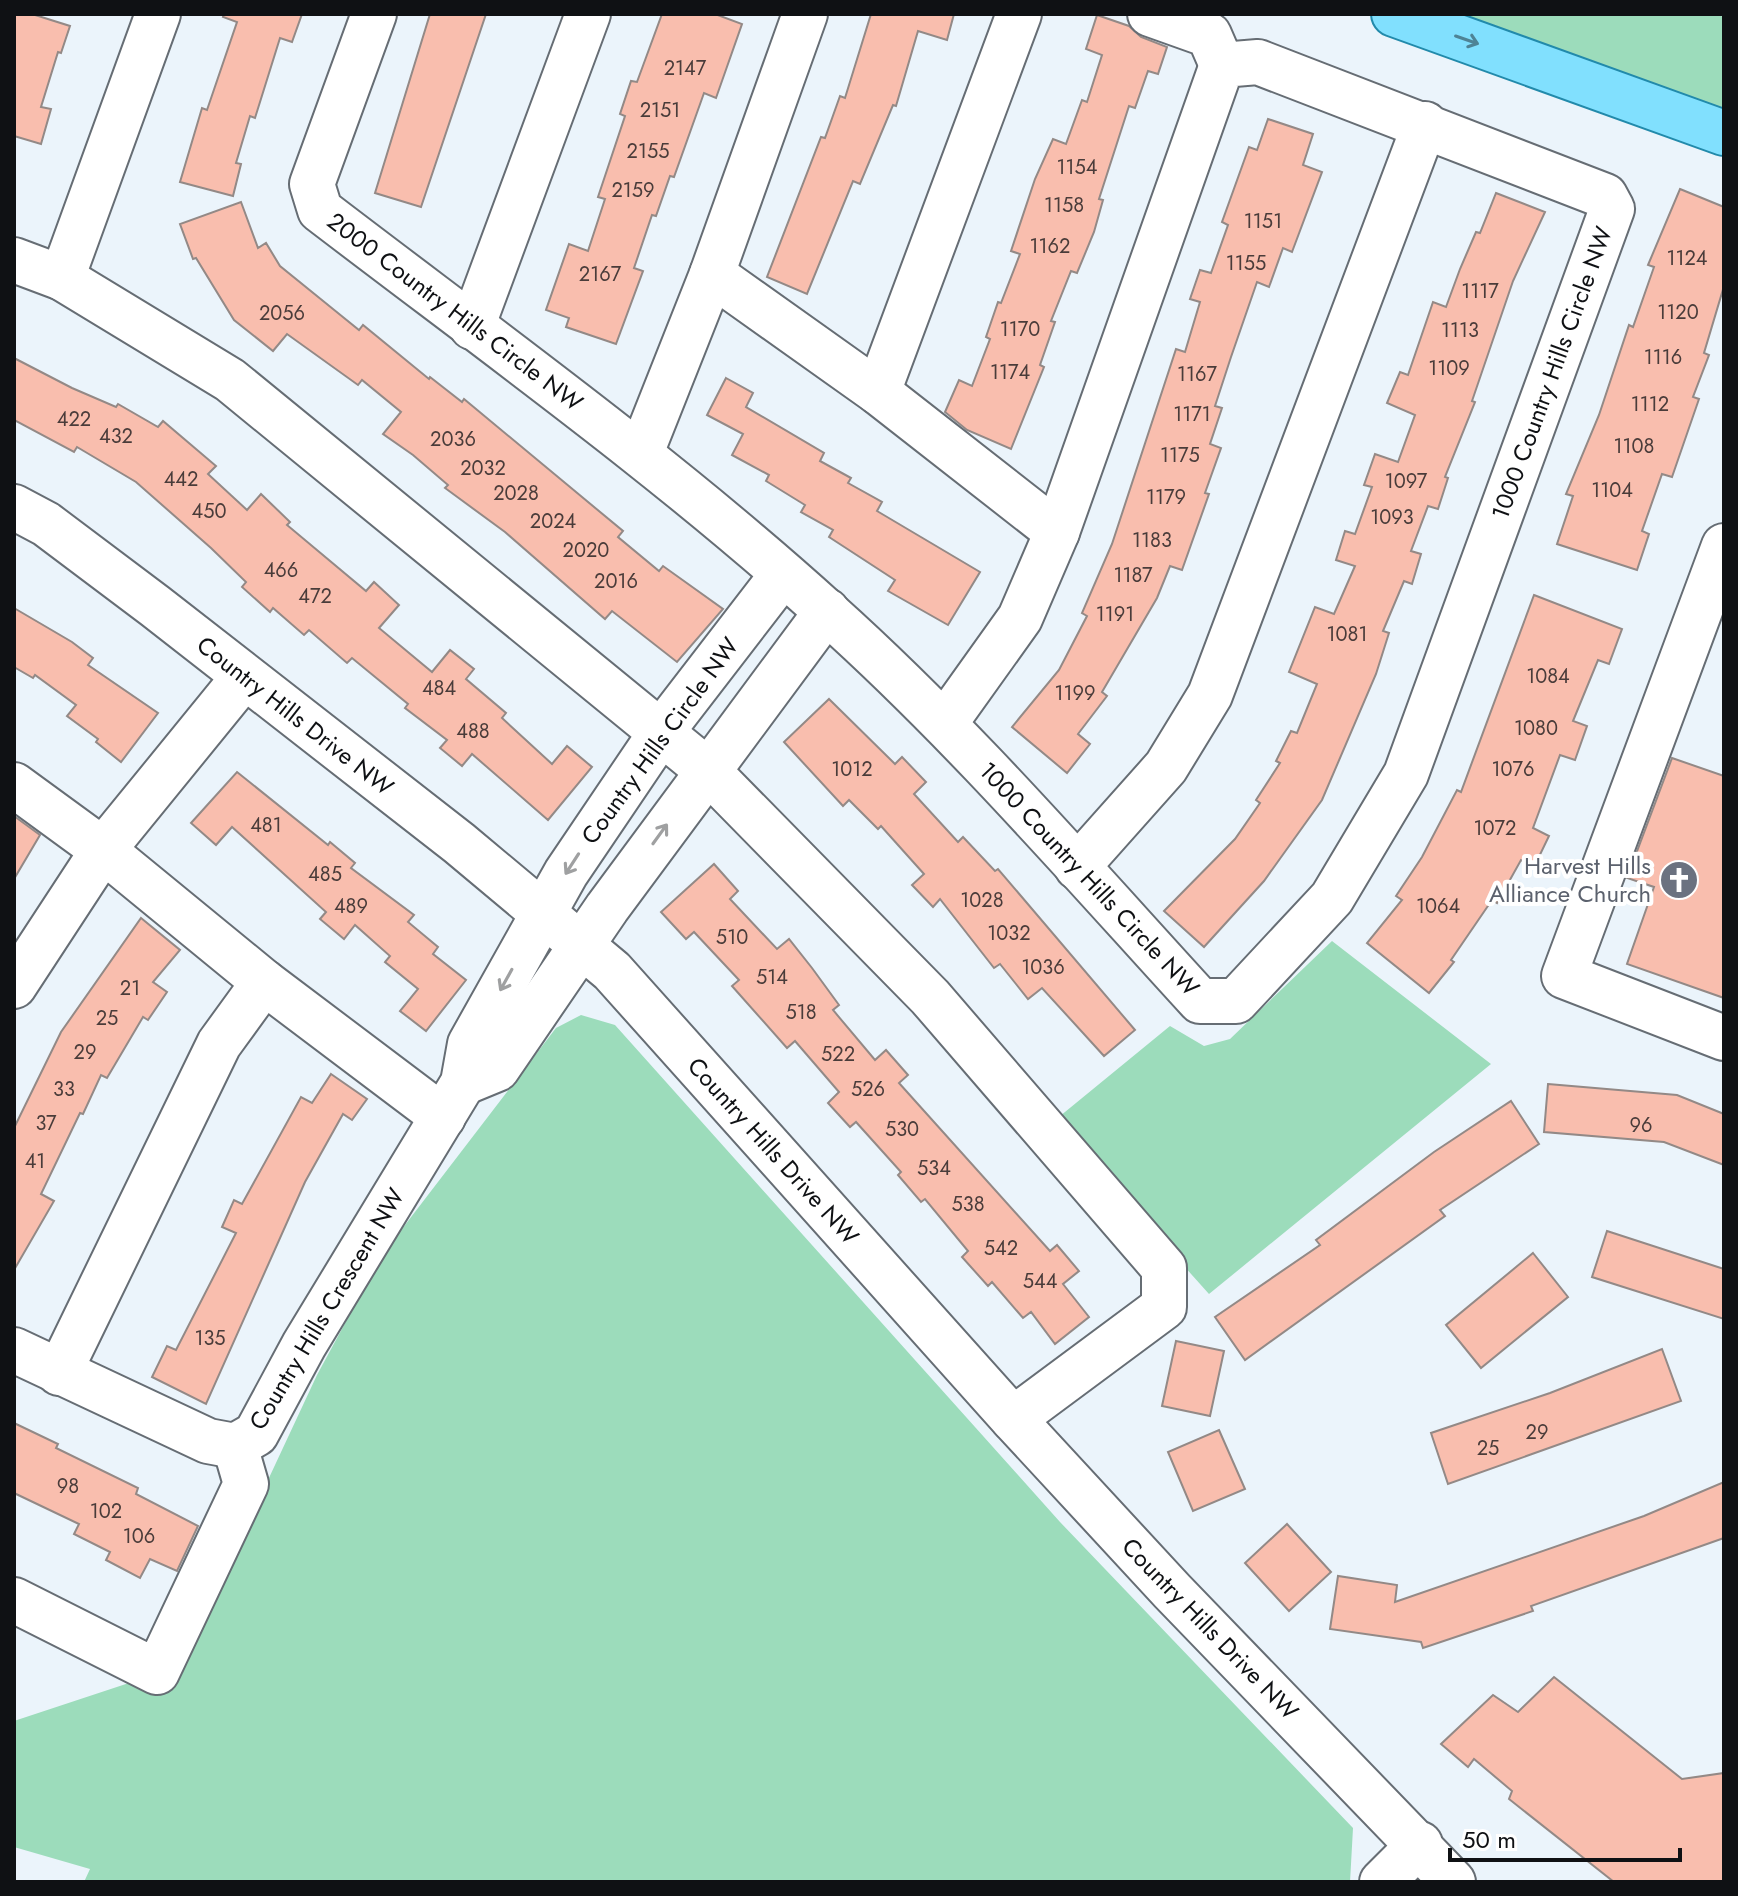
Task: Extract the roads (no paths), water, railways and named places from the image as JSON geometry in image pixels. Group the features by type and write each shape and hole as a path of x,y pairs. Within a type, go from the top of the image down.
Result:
{"main road":[{"path":"1394,14 1724,133"}],"street":[{"path":"62,278 158,14"},
{"name":"2000 Country Hills Circle NW","path":"374,14 312,184 320,210 641,453 827,611"},
{"path":"472,327 588,14"},
{"path":"641,453 712,274 805,14"},
{"path":"878,392 1019,14"},
{"path":"945,723 1020,618 1057,532 1222,65 1209,35 1150,14"},
{"name":"1000 Country Hills Circle NW","path":"827,611 945,723 1200,1001 1236,1001 1332,898 1406,774 1612,209 1605,196 1589,187 1258,62 1222,65"},
{"path":"1077,867 1166,767 1210,695 1425,124"},
{"path":"14,260 62,278 230,380 707,770 930,997 1164,1268 1164,1307 1013,1419"},
{"path":"712,274 878,392 1057,532"},
{"name":"Country Hills Drive NW","path":"14,507 58,533 244,677 544,912 612,971 1013,1419 1172,1591 1420,1844 1453,1882"},
{"path":"1724,546 1564,976 1724,1038"},
{"name":"Country Hills Circle NW","path":"544,912 566,873 662,731 783,574"},
{"path":"14,785 103,850 264,982 453,1100 497,1069 707,770 827,611"},
{"path":"14,986 103,850 244,677"},
{"name":"Country Hills Crescent NW","path":"14,1350 208,1441 235,1446 256,1434 304,1345 453,1100 470,1044 544,912"},
{"path":"59,1373 219,1044 264,982"},
{"path":"14,1600 157,1672 246,1484 235,1446"},
{"path":"1382,1882 1420,1844"}],"place":[{"name":"Harvest Hills Alliance Church","path":"1679,880"}]}
